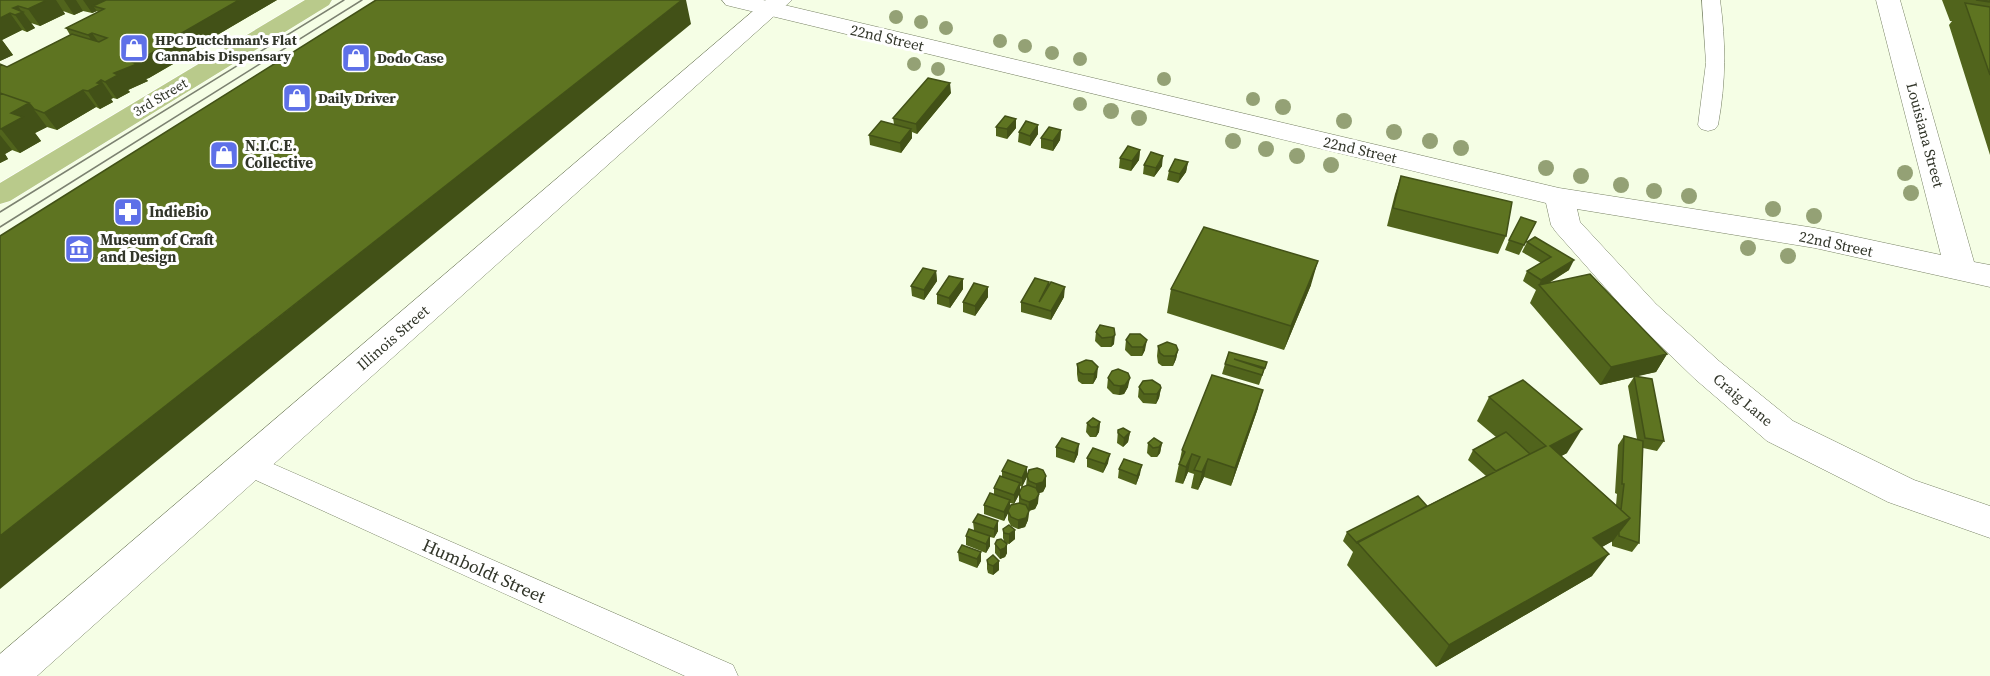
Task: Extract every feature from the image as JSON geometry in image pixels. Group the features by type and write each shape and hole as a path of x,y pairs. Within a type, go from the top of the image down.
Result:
{"main road":[{"name":"3rd Street","path":"0,195 321,0"}],"street":[{"name":"22nd Street","path":"734,0 775,5 1559,197 1815,238 1976,274"},
{"name":"Louisiana Street","path":"1888,0 1976,274"},
{"name":"Illinois Street","path":"6,676 775,5"},
{"name":"Craig Lane","path":"1559,197 1566,225 1645,312 1707,370 1780,431 1901,491 1990,522"}],"lane":[{"path":"1708,125 1716,89 1718,58 1711,0"},
{"name":"Humboldt Street","path":"248,464 721,676"}],"building":[{"path":"0,0 47,0 28,9 18,6 13,8 23,12 15,15 10,13 0,18"},
{"path":"106,0 239,0 138,61 132,62 137,64 114,73 118,75 105,82 101,80 97,83 101,84 88,91 83,90 44,113 34,109 29,103 0,93 0,64 7,67 72,34 99,42 107,38 66,28 104,9 93,6"},
{"path":"376,0 682,0 0,536 0,236"},
{"path":"1965,3 1990,7 1990,75"},
{"path":"928,78 950,83 916,124 893,118"},
{"path":"0,93 29,103 11,113 23,117 1,129 0,129"},
{"path":"1005,116 1016,119 1007,129 996,127"},
{"path":"881,121 911,129 900,143 869,135"},
{"path":"1026,121 1038,125 1030,136 1019,132"},
{"path":"1049,127 1061,130 1053,141 1041,138"},
{"path":"1128,146 1140,150 1132,161 1120,158"},
{"path":"1151,152 1163,156 1156,168 1144,165"},
{"path":"1175,159 1188,162 1180,174 1169,171"},
{"path":"1401,176 1512,202 1506,236 1393,208"},
{"path":"1521,217 1536,222 1524,245 1509,240"},
{"path":"1204,227 1318,261 1291,326 1171,289"},
{"path":"1535,237 1574,260 1541,280 1527,271 1551,257 1527,242"},
{"path":"923,268 936,271 924,290 911,286"},
{"path":"1590,274 1667,354 1611,367 1539,285"},
{"path":"949,276 963,279 949,298 937,294"},
{"path":"1035,278 1049,282 1039,302 1051,282 1065,287 1051,311 1021,302"},
{"path":"974,283 988,287 975,306 963,302"},
{"path":"1100,325 1114,328 1115,335 1102,338 1096,332"},
{"path":"1130,334 1140,334 1147,340 1143,347 1132,347 1126,340"},
{"path":"1167,342 1176,345 1178,350 1175,356 1164,356 1160,353 1158,346"},
{"path":"1229,352 1267,362 1265,368 1234,359 1264,369 1262,375 1225,364"},
{"path":"1086,360 1092,361 1098,367 1094,374 1079,372 1077,364"},
{"path":"1118,369 1128,373 1130,378 1125,385 1114,385 1108,378 1112,371"},
{"path":"1212,375 1263,390 1235,468 1208,459 1202,472 1194,470 1200,457 1192,454 1186,467 1179,464 1185,452 1182,450"},
{"path":"1634,376 1652,379 1664,441 1645,438"},
{"path":"1152,380 1161,388 1157,394 1144,394 1139,387 1143,381"},
{"path":"1523,380 1582,429 1550,446 1630,518 1593,538 1609,554 1449,645 1357,542 1546,446 1489,397"},
{"path":"1093,418 1100,422 1097,427 1091,427 1087,423"},
{"path":"1123,428 1130,432 1124,438 1118,433 1118,430"},
{"path":"1506,432 1530,454 1496,471 1473,450"},
{"path":"1624,436 1643,441 1639,543 1619,536 1619,532 1630,518 1621,510 1624,484 1622,484"},
{"path":"1062,438 1079,444 1075,453 1056,447"},
{"path":"1154,438 1162,443 1159,447 1153,448 1148,443"},
{"path":"1093,448 1110,454 1105,464 1087,458"},
{"path":"1124,459 1142,465 1137,476 1119,469"},
{"path":"1008,460 1027,467 1022,478 1002,471"},
{"path":"1037,468 1043,470 1046,476 1043,482 1036,484 1029,481 1027,476 1029,470"},
{"path":"1000,476 1020,483 1014,495 994,488"},
{"path":"1028,485 1036,488 1039,494 1036,499 1029,502 1021,499 1019,493 1022,487"},
{"path":"990,493 1010,500 1004,512 984,505"},
{"path":"1418,496 1427,506 1357,543 1347,532"},
{"path":"1019,503 1026,505 1029,511 1026,518 1018,520 1011,517 1008,511 1011,505"},
{"path":"978,514 998,521 994,529 973,522"},
{"path":"1009,525 1015,530 1009,534 1004,533 1003,529"},
{"path":"969,529 990,536 986,544 966,536"},
{"path":"1001,539 1007,544 1000,550 995,544"},
{"path":"962,545 981,552 977,559 958,552"},
{"path":"993,555 999,561 993,566 988,564 987,560"}],"tram line":[{"path":"0,212 344,0"},
{"path":"0,227 362,0"}],"place":[{"name":"HPC Ductchman's Flat Cannabis Dispensary","path":"134,48"},
{"name":"Dodo Case","path":"356,58"},
{"name":"Daily Driver","path":"297,98"},
{"name":"N.I.C.E. Collective","path":"224,155"},
{"name":"IndieBio","path":"128,212"},
{"name":"Museum of Craft and Design","path":"79,249"}]}
